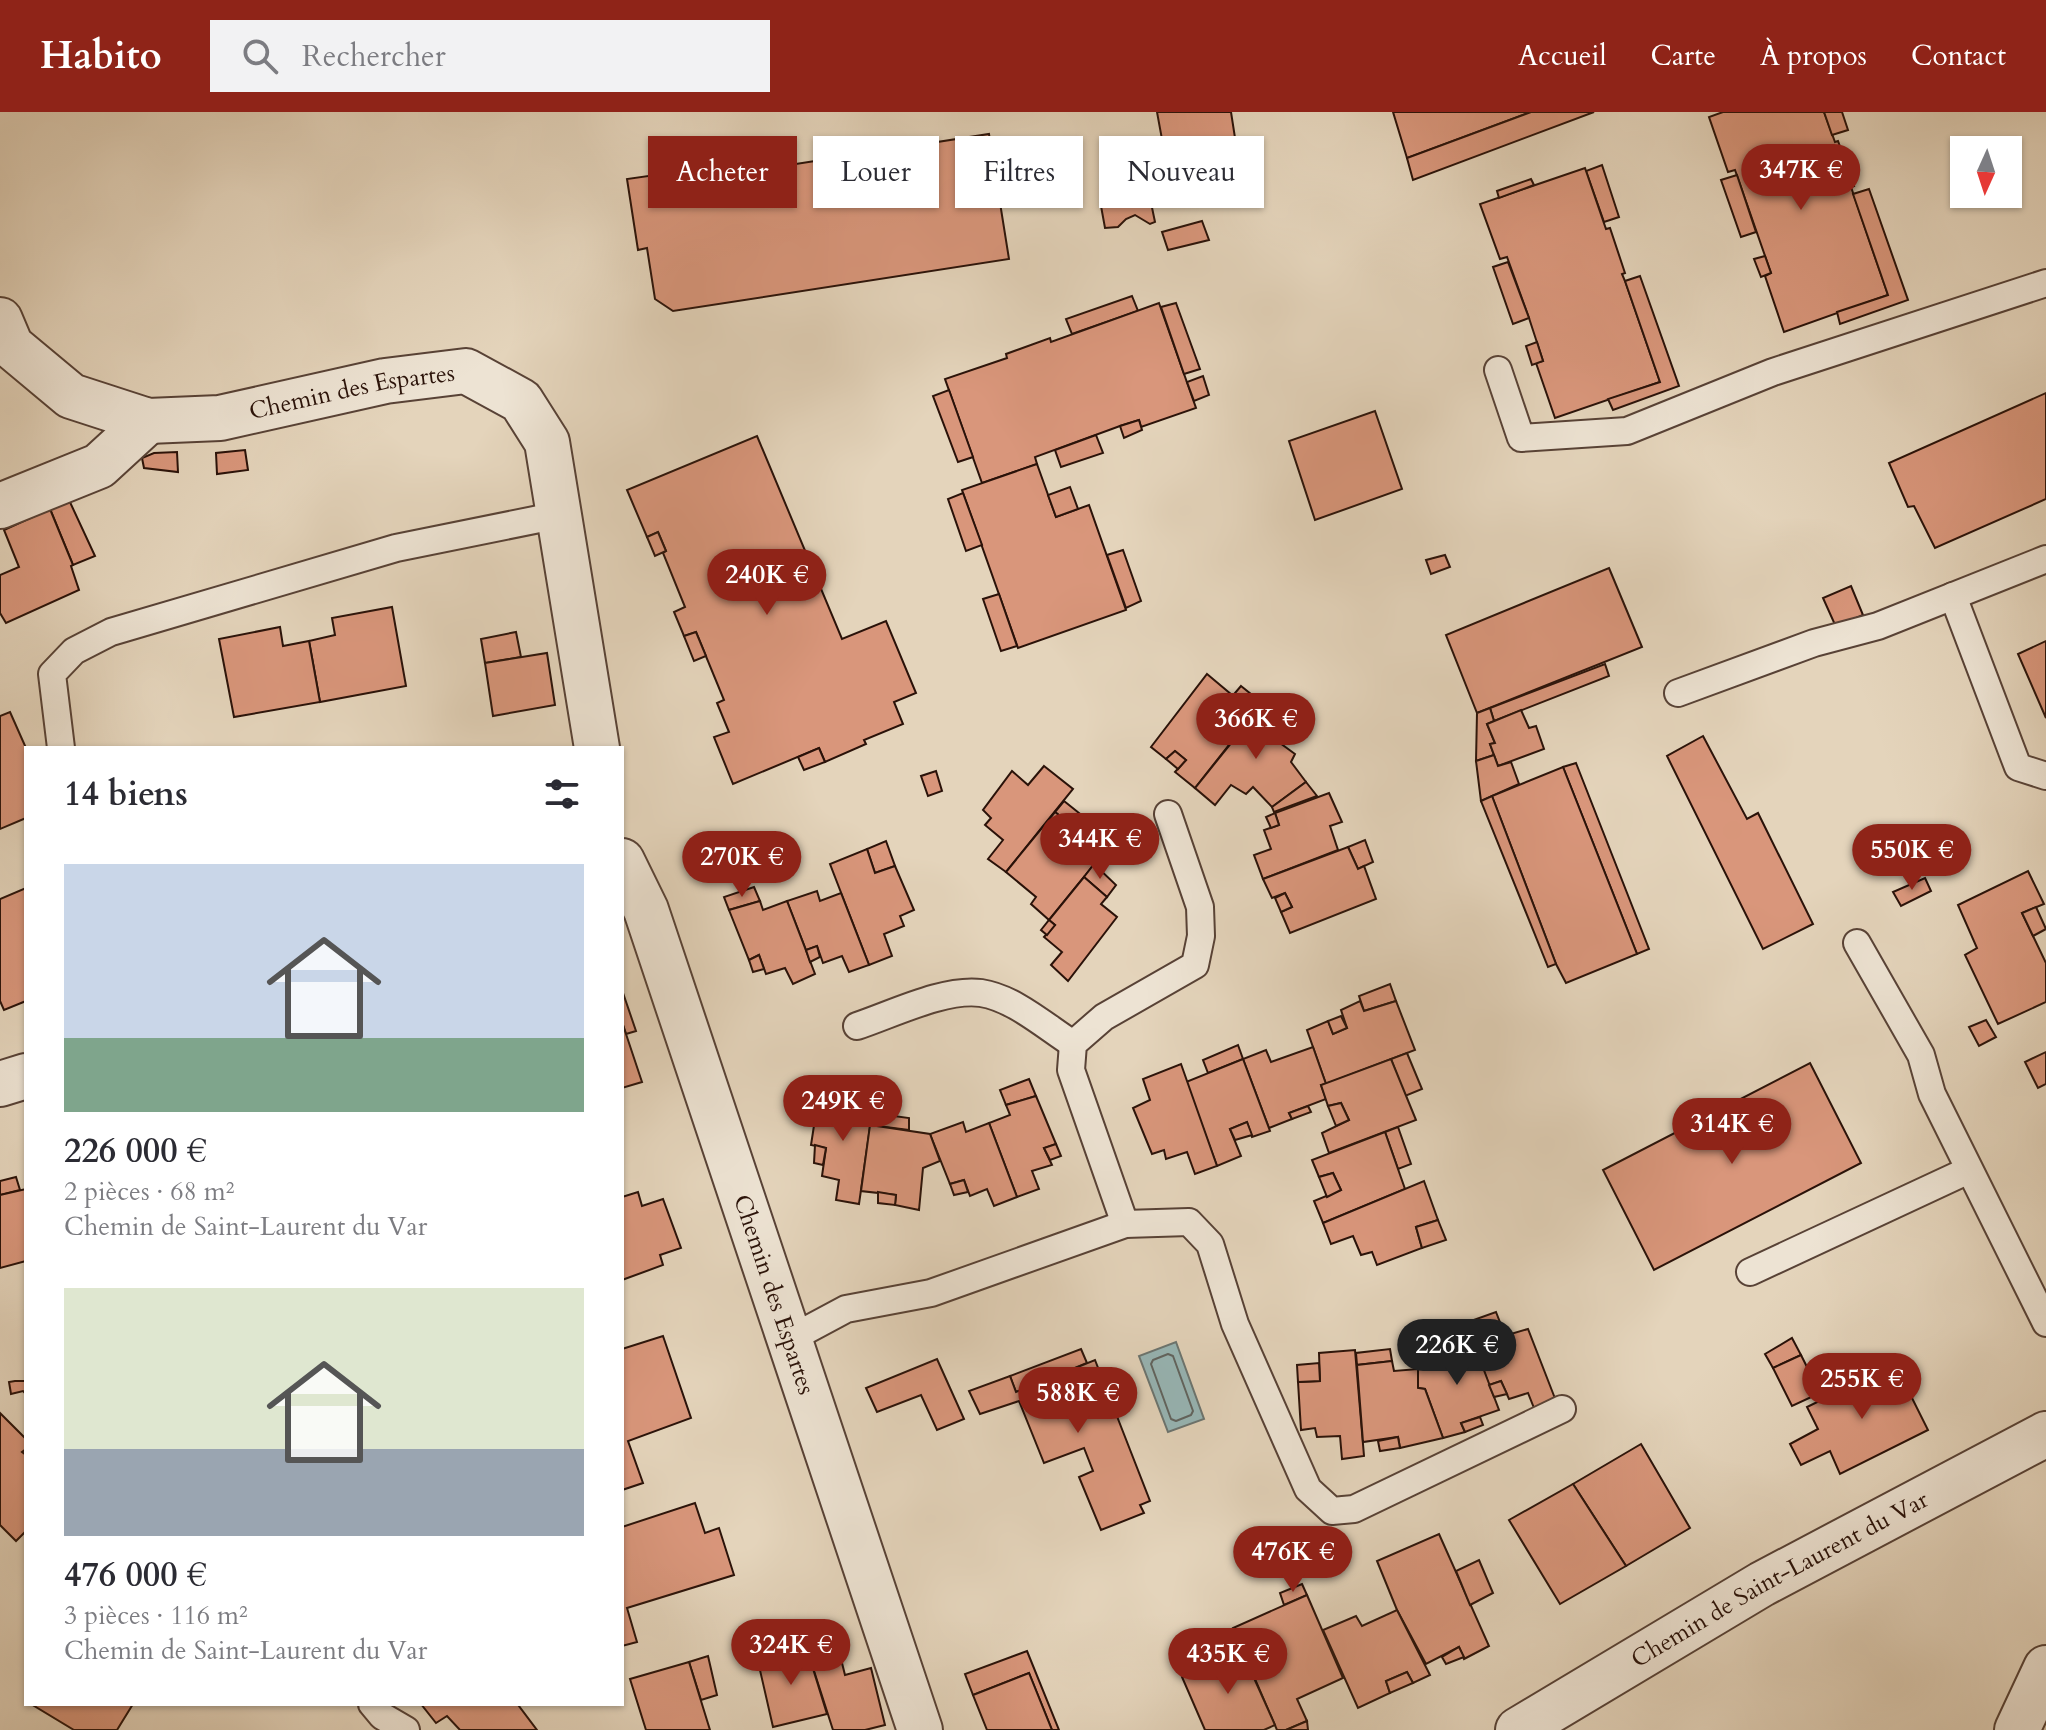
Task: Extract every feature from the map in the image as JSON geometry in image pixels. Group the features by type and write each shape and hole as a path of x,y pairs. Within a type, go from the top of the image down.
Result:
{"street":[{"name":"Chemin des Espartes","path":"0,320 11,346 71,396 148,421 220,418 385,381 466,371 521,401 547,442 597,746"},
{"path":"0,506 99,466 148,421"},
{"name":"Chemin des Espartes","path":"624,870 646,910 920,1730"},
{"path":"0,1084 24,1077"},
{"name":"Chemin de Saint-Laurent du Var","path":"1518,1730 1762,1584 2046,1434"},
{"path":"2017,1730 2046,1668"}],"lane":[{"path":"1498,370 1521,438 1627,431 1773,372 2046,283"},
{"path":"61,746 52,674 74,651 111,632 396,548 559,515"},
{"path":"1678,693 1814,643 1878,626 2046,559"},
{"path":"1953,596 2018,767 2046,776"},
{"path":"1125,1224 1071,1070 1073,1044 1104,1017 1195,965 1201,936 1200,907 1168,814"},
{"path":"1857,943 1921,1055 1932,1094 2046,1323"},
{"path":"857,1026 958,992 984,994 1013,1006 1073,1044"},
{"path":"1750,1272 1969,1170"},
{"path":"790,1339 846,1309 931,1293 1125,1224 1189,1222 1210,1244 1235,1324 1308,1489 1332,1511 1354,1509 1562,1409"},
{"path":"374,1706 382,1716 406,1730"}],"water":[{"path":"1176,1342 1204,1419 1168,1432 1139,1356"}],"building":[{"path":"1157,112 1231,112 1235,136 1161,136"},
{"path":"1393,112 1531,112 1407,158"},
{"path":"1531,112 1594,112 1413,180 1407,158"},
{"path":"1723,112 1824,112 1854,186 1851,187 1888,295 1784,332 1765,276 1771,273 1735,170 1728,172 1709,117"},
{"path":"1824,112 1842,112 1848,130 1832,135"},
{"path":"955,139 955,208 1001,208 1009,259 673,311 655,299 647,248 638,250 627,179 648,176 648,208 797,208 797,164 813,161 813,208 939,208 939,142"},
{"path":"1602,165 1619,217 1604,222 1586,171"},
{"path":"1585,168 1606,229 1610,228 1625,273 1622,274 1660,382 1555,418 1536,363 1543,361 1529,318 1507,257 1500,259 1480,204"},
{"path":"1737,175 1756,232 1741,237 1721,180"},
{"path":"1531,179 1534,185 1499,198 1497,191"},
{"path":"1869,189 1908,300 1840,324 1837,312 1888,295 1853,194"},
{"path":"1101,208 1152,208 1155,222 1150,224 1135,215 1118,227 1105,228"},
{"path":"1202,221 1209,240 1168,250 1162,232"},
{"path":"1765,256 1771,273 1761,277 1754,259"},
{"path":"1508,262 1529,318 1513,324 1493,267"},
{"path":"1640,276 1679,386 1613,410 1608,399 1660,382 1625,281"},
{"path":"1132,296 1138,311 1072,334 1066,319"},
{"path":"1159,303 1196,408 1141,427 1139,420 1120,426 1035,457 1037,464 982,483 945,379 1007,358 1006,354 1050,338 1051,342"},
{"path":"1176,303 1200,369 1184,374 1161,307"},
{"path":"1537,342 1543,361 1532,365 1526,346"},
{"path":"1203,376 1209,395 1194,401 1187,382"},
{"path":"949,390 973,457 958,462 933,396"},
{"path":"2046,393 2046,499 1935,548 1914,506 1908,507 1889,463"},
{"path":"1375,411 1402,489 1315,520 1289,441"},
{"path":"1139,420 1142,430 1124,438 1120,426"},
{"path":"1096,435 1103,453 1061,467 1055,450"},
{"path":"757,436 842,639 886,621 916,693 894,702 903,724 864,740 866,744 825,762 819,748 733,784 714,737 729,732 717,703 724,700 696,632 684,636 674,612 685,607 663,553 666,551 658,532 647,537 627,490"},
{"path":"245,450 248,470 217,474 216,453"},
{"path":"177,452 178,472 144,468 142,458 154,453"},
{"path":"1037,464 1056,517 1089,505 1126,610 1018,648 962,490"},
{"path":"1070,487 1078,509 1056,517 1048,495"},
{"path":"963,493 982,545 966,551 948,499"},
{"path":"69,500 95,556 73,565 50,509"},
{"path":"50,509 73,565 79,590 6,623 0,613 0,575 19,567 4,530"},
{"path":"658,532 666,551 655,556 647,537"},
{"path":"1123,550 1141,601 1126,608 1107,555"},
{"path":"1445,555 1450,567 1431,574 1426,560"},
{"path":"1609,568 1642,647 1477,713 1446,635"},
{"path":"1851,586 1863,615 1836,627 1823,598"},
{"path":"999,594 1017,646 1001,651 983,599"},
{"path":"392,607 406,686 320,702 309,641 335,635 332,618"},
{"path":"280,627 283,646 309,641 320,702 234,717 219,639"},
{"path":"516,632 521,657 485,663 481,639"},
{"path":"696,632 706,656 694,661 684,636"},
{"path":"2046,641 2046,718 2018,654"},
{"path":"547,653 555,705 493,716 485,663"},
{"path":"1605,664 1609,676 1494,721 1490,708"},
{"path":"1207,674 1232,695 1229,700 1251,717 1195,788 1175,772 1186,760 1175,751 1166,759 1151,747"},
{"path":"1241,686 1262,703 1251,717 1229,700"},
{"path":"1265,701 1293,725 1280,743 1295,754 1291,762 1306,782 1272,807 1253,787 1246,794 1231,785 1215,805 1195,788"},
{"path":"1490,708 1494,721 1487,724 1495,743 1490,744 1494,755 1476,761 1477,713"},
{"path":"1521,710 1529,728 1536,726 1544,749 1498,766 1490,744 1495,743 1487,724"},
{"path":"10,712 25,746 24,819 0,829 0,716"},
{"path":"1703,736 1747,819 1758,813 1813,924 1763,949 1667,756"},
{"path":"819,748 825,762 804,770 798,757"},
{"path":"1175,751 1186,760 1178,769 1166,759"},
{"path":"1494,755 1498,766 1511,762 1519,784 1481,801 1476,761"},
{"path":"1576,763 1649,949 1637,954 1563,767"},
{"path":"1044,766 1073,789 1006,872 988,859 1003,840 985,825 991,818 983,810 1012,771 1028,785"},
{"path":"1563,767 1637,954 1566,983 1492,796"},
{"path":"936,771 942,791 928,796 921,776"},
{"path":"1306,782 1317,796 1274,812 1272,807"},
{"path":"1329,793 1342,822 1330,826 1338,850 1263,879 1254,855 1271,849 1264,830 1279,825 1275,813"},
{"path":"1492,796 1556,964 1548,967 1481,801"},
{"path":"1064,801 1094,825 1084,835 1055,812"},
{"path":"1055,812 1084,835 1077,843 1097,861 1049,920 1031,904 1036,897 1006,872"},
{"path":"1275,813 1279,825 1271,828 1266,817"},
{"path":"1365,840 1373,862 1358,869 1348,847"},
{"path":"886,841 895,866 875,873 867,849"},
{"path":"1348,847 1358,869 1364,866 1376,899 1290,933 1281,912 1292,907 1285,893 1272,898 1263,879"},
{"path":"867,849 875,873 895,866 914,910 900,916 904,926 884,934 892,956 869,965 830,864"},
{"path":"1094,864 1116,885 1107,897 1084,877"},
{"path":"2028,871 2044,904 2022,913 2046,963 2046,1002 1998,1024 1965,955 1977,948 1958,905"},
{"path":"1084,877 1107,897 1101,904 1117,917 1068,981 1051,965 1062,952 1044,937 1055,925 1049,920"},
{"path":"1925,878 1931,891 1901,906 1893,892"},
{"path":"754,887 760,901 729,910 724,897"},
{"path":"24,889 24,1002 4,1010 0,1001 0,899"},
{"path":"817,891 820,901 841,893 869,965 849,972 842,956 823,963 817,946 806,950 787,901"},
{"path":"1285,893 1292,907 1281,912 1275,898"},
{"path":"760,901 763,910 787,901 815,974 793,984 785,968 766,974 759,955 749,960 729,910"},
{"path":"2036,907 2046,929 2033,936 2022,913"},
{"path":"1049,920 1055,925 1047,935 1041,930"},
{"path":"817,946 820,957 810,962 806,950"},
{"path":"759,955 764,969 753,972 749,960"},
{"path":"1390,984 1396,1001 1364,1011 1359,996"},
{"path":"624,996 636,1031 626,1034 624,1028"},
{"path":"1360,1001 1364,1011 1396,1001 1415,1050 1326,1084 1307,1030 1328,1021 1333,1034 1347,1028 1341,1010"},
{"path":"1341,1016 1347,1028 1333,1034 1328,1021"},
{"path":"1986,1020 1996,1037 1979,1046 1969,1027"},
{"path":"624,1028 642,1082 624,1087"},
{"path":"1238,1045 1243,1059 1208,1073 1203,1060"},
{"path":"1313,1047 1326,1084 1321,1085 1326,1099 1289,1113 1292,1119 1269,1128 1243,1059 1266,1050 1271,1062"},
{"path":"2046,1052 2046,1084 2038,1088 2025,1062"},
{"path":"1407,1053 1422,1089 1405,1096 1391,1059"},
{"path":"1243,1059 1270,1131 1252,1137 1247,1122 1230,1129 1241,1156 1217,1166 1186,1082"},
{"path":"1391,1059 1416,1120 1329,1153 1322,1133 1349,1120 1341,1103 1328,1106 1321,1085"},
{"path":"1810,1063 1861,1163 1654,1270 1603,1170"},
{"path":"1181,1064 1217,1166 1195,1174 1187,1152 1166,1159 1164,1150 1152,1154 1133,1108 1150,1100 1143,1079"},
{"path":"1029,1079 1036,1096 1006,1105 1000,1090"},
{"path":"819,1093 854,1098 854,1109 872,1113 859,1204 836,1200 839,1180 822,1176 826,1148 811,1145"},
{"path":"1036,1096 1056,1144 1044,1148 1052,1165 1032,1171 1039,1189 1017,1197 989,1123 1010,1115 1006,1105"},
{"path":"1341,1103 1349,1120 1336,1126 1328,1106"},
{"path":"1308,1106 1311,1112 1292,1119 1289,1113"},
{"path":"872,1113 909,1118 909,1130 870,1125"},
{"path":"963,1122 966,1132 989,1123 1017,1197 994,1206 987,1189 970,1196 964,1180 950,1184 930,1134"},
{"path":"1247,1122 1252,1135 1235,1140 1230,1129"},
{"path":"870,1125 930,1134 940,1161 923,1168 919,1210 895,1205 896,1195 861,1191"},
{"path":"1398,1127 1411,1164 1398,1169 1385,1132"},
{"path":"1385,1132 1405,1189 1323,1223 1314,1201 1341,1190 1333,1173 1319,1177 1312,1160"},
{"path":"1056,1144 1061,1156 1050,1160 1044,1148"},
{"path":"815,1145 826,1148 823,1165 814,1163"},
{"path":"1333,1173 1341,1190 1327,1197 1319,1177"},
{"path":"16,1177 20,1190 0,1195 0,1181"},
{"path":"964,1180 968,1192 954,1195 950,1184"},
{"path":"1424,1181 1438,1220 1416,1227 1422,1248 1377,1265 1372,1252 1361,1255 1353,1236 1331,1244 1323,1223"},
{"path":"24,1189 24,1262 0,1268 0,1195"},
{"path":"638,1192 642,1206 663,1199 681,1248 660,1255 663,1265 624,1279 624,1196"},
{"path":"878,1192 896,1195 895,1205 878,1203"},
{"path":"1438,1220 1446,1240 1422,1248 1416,1227"},
{"path":"1496,1312 1501,1325 1471,1336 1465,1323"},
{"path":"1465,1323 1471,1336 1435,1348 1431,1335"},
{"path":"1501,1325 1504,1336 1528,1329 1556,1401 1534,1408 1528,1393 1509,1399 1501,1381 1489,1385 1471,1336"},
{"path":"663,1336 691,1418 628,1441 643,1483 624,1489 624,1348"},
{"path":"1471,1336 1499,1410 1461,1423 1465,1432 1443,1438 1425,1389 1418,1388 1418,1369 1439,1362 1435,1348"},
{"path":"1792,1338 1801,1355 1773,1368 1765,1354"},
{"path":"1081,1349 1087,1363 1016,1392 1010,1376"},
{"path":"1390,1349 1392,1361 1357,1365 1356,1353"},
{"path":"1355,1350 1364,1456 1342,1459 1340,1436 1317,1437 1315,1428 1301,1430 1298,1382 1320,1381 1319,1353"},
{"path":"1801,1355 1820,1393 1792,1406 1773,1368"},
{"path":"937,1359 964,1419 937,1430 921,1395 877,1412 866,1388"},
{"path":"1095,1360 1150,1501 1140,1505 1144,1513 1101,1530 1079,1477 1093,1471 1084,1448 1044,1463 1019,1401 980,1414 969,1391 1010,1376 1016,1392"},
{"path":"1392,1361 1394,1371 1418,1369 1418,1388 1425,1389 1443,1438 1400,1448 1398,1437 1363,1442 1357,1365"},
{"path":"1319,1363 1320,1381 1298,1382 1297,1365"},
{"path":"1895,1364 1928,1430 1840,1474 1830,1451 1801,1465 1790,1444 1818,1429 1807,1407"},
{"path":"24,1381 24,1392 11,1394 9,1382"},
{"path":"1501,1381 1507,1394 1494,1397 1489,1385"},
{"path":"0,1413 24,1437 24,1533 16,1541 0,1525"},
{"path":"1480,1417 1483,1425 1465,1432 1461,1423"},
{"path":"1398,1437 1400,1448 1380,1451 1378,1441"},
{"path":"1641,1444 1690,1528 1626,1566 1573,1484"},
{"path":"1573,1484 1626,1566 1560,1604 1509,1520"},
{"path":"695,1503 705,1533 719,1528 734,1575 627,1608 637,1642 624,1645 624,1526"},
{"path":"1439,1534 1489,1646 1464,1659 1459,1647 1426,1664 1397,1610 1377,1561"},
{"path":"1479,1560 1493,1593 1470,1605 1456,1571"},
{"path":"1302,1584 1307,1595 1284,1605 1280,1593"},
{"path":"1307,1595 1343,1678 1297,1699 1307,1721 1286,1730 1277,1730 1233,1628"},
{"path":"1397,1610 1430,1675 1413,1683 1407,1672 1386,1681 1390,1693 1358,1708 1323,1630 1356,1616 1362,1626"},
{"path":"836,1639 845,1675 871,1668 885,1725 865,1730 833,1730 806,1646"},
{"path":"806,1646 827,1714 773,1727 757,1657"},
{"path":"1459,1647 1464,1657 1446,1664 1442,1657"},
{"path":"1241,1649 1275,1725 1264,1730 1205,1730 1182,1677"},
{"path":"1027,1651 1059,1730 1052,1730 1029,1673 973,1695 965,1674"},
{"path":"708,1656 717,1695 701,1700 689,1662"},
{"path":"689,1662 710,1730 646,1730 630,1679"},
{"path":"1407,1672 1413,1683 1390,1693 1386,1681"},
{"path":"1029,1673 1052,1730 987,1730 973,1695"},
{"path":"34,1706 132,1706 117,1730 74,1730"},
{"path":"423,1706 519,1706 537,1730 460,1730 447,1716 436,1723"},
{"path":"1307,1721 1308,1730 1286,1730"}]}
